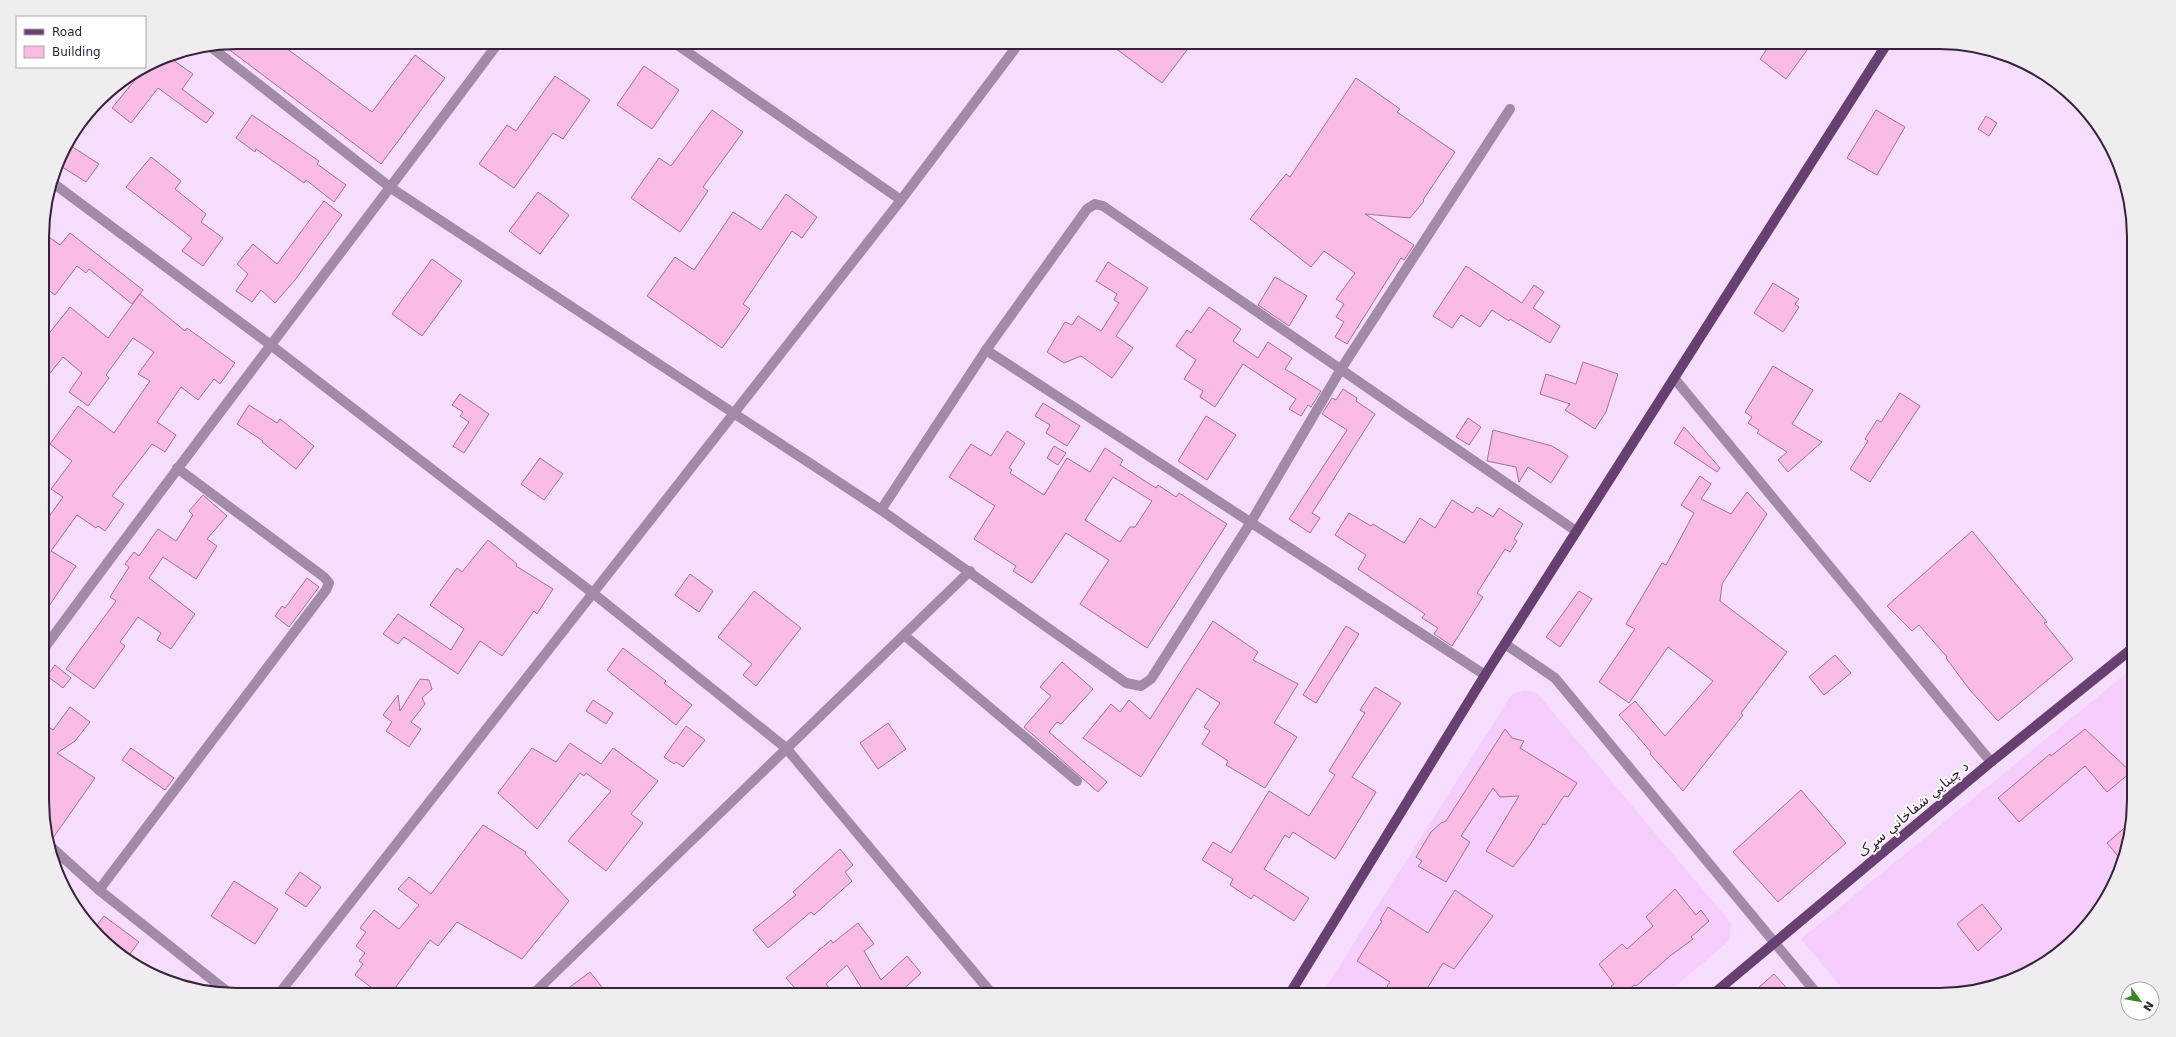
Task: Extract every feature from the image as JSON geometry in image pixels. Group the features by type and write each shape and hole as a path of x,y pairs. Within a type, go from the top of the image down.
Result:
{"main road":[{"path":"1293,988 1576,531 1884,49"},
{"name":"د چينايي شفاخانې سړک","path":"1720,988 1991,762 2127,653"}],"street":[{"path":"49,642 177,468 272,346 495,49"},
{"path":"683,49 901,200"},
{"path":"284,988 594,594 901,200 1015,49"},
{"path":"215,50 391,188 881,510 970,571 1126,683 1142,686 1151,679 1251,522 1341,370 1510,108"},
{"path":"56,185 272,346 594,594 786,748 987,988"},
{"path":"881,510 986,350 1087,209 1095,204 1103,206 1576,531"},
{"path":"986,350 1485,676"},
{"path":"1674,378 1991,762"},
{"path":"99,890 326,590 329,583 324,577 177,468"},
{"path":"539,988 970,571"},
{"path":"904,634 1077,781"},
{"path":"1505,644 1555,678 1812,988"},
{"path":"56,851 99,890 222,988"}],"shaded area":[{"path":"2127,673 2127,812 2121,849 2108,883 2095,905 2072,933 2054,949 2022,969 1988,982 1951,988 1842,988 1801,939"},
{"path":"1525,690 1537,693 1731,923 1729,941 1673,988 1325,988 1512,694"}],"building":[{"path":"228,49 287,49 372,112 415,55 445,78 381,164"},
{"path":"1116,49 1188,49 1162,83"},
{"path":"1767,49 1808,49 1786,79 1760,59"},
{"path":"173,60 193,74 182,89 214,113 206,123 158,88 131,123 112,108 137,78 154,68"},
{"path":"644,66 679,90 652,129 617,105"},
{"path":"555,76 590,100 563,139 553,133 514,188 479,164 507,125 516,131"},
{"path":"1356,78 1400,109 1397,112 1455,152 1423,200 1424,201 1410,218 1365,214 1414,245 1404,260 1401,258 1347,344 1335,337 1344,322 1336,317 1344,304 1336,299 1355,273 1324,251 1311,267 1250,219 1286,174 1290,177"},
{"path":"712,110 743,132 703,187 708,191 680,232 631,198 659,158 671,166"},
{"path":"1876,110 1905,127 1877,175 1847,158"},
{"path":"252,115 319,161 317,164 346,185 334,202 306,180 304,183 256,149 255,152 236,138"},
{"path":"1986,116 1997,123 1989,136 1978,129"},
{"path":"72,147 99,164 86,182 62,167"},
{"path":"151,157 181,181 175,189 206,214 201,222 223,238 203,266 182,251 192,238 126,187"},
{"path":"538,192 569,215 540,254 509,231"},
{"path":"786,194 817,217 802,238 792,231 743,304 750,309 722,348 647,296 675,257 694,270 733,212 761,230"},
{"path":"324,201 342,215 295,280 275,303 261,290 252,302 236,291 248,274 237,264 253,244 277,264"},
{"path":"70,233 143,290 132,304 89,269 86,273 77,266 55,295 49,290 49,237 60,245"},
{"path":"432,259 462,281 422,336 392,314"},
{"path":"1108,262 1148,288 1116,336 1133,348 1112,378 1081,356 1064,363 1047,352 1065,322 1072,325 1078,316 1101,331 1119,303 1114,300 1117,294 1096,281"},
{"path":"1466,266 1522,303 1534,285 1544,292 1533,308 1560,326 1550,343 1492,310 1480,327 1461,315 1452,328 1433,316"},
{"path":"1275,277 1307,296 1289,326 1258,305"},
{"path":"1773,283 1799,299 1795,304 1799,307 1783,332 1754,313"},
{"path":"140,294 185,331 187,328 235,363 220,384 214,379 198,400 181,387 157,422 176,435 165,452 152,444 112,496 124,504 105,531 98,526 96,528 77,515 51,551 76,566 49,606 49,517 63,497 51,489 72,461 50,444 78,406 114,433 150,381 138,374 154,352 133,338 106,375 109,378 88,406 69,392 82,373 63,357 49,374 49,333 70,307 108,338"},
{"path":"1209,307 1241,329 1233,341 1258,358 1268,342 1292,358 1285,369 1321,391 1311,407 1308,405 1301,416 1289,409 1296,399 1243,364 1215,407 1200,397 1203,391 1184,379 1196,360 1176,346 1187,330 1191,333"},
{"path":"1583,362 1618,374 1606,412 1595,429 1565,410 1570,404 1540,394 1546,374 1576,384"},
{"path":"1773,366 1813,390 1792,424 1822,442 1788,472 1778,460 1787,452 1757,433 1759,430 1748,423 1752,417 1745,412"},
{"path":"1343,389 1357,398 1356,401 1375,414 1312,513 1320,518 1310,533 1289,519 1347,430 1322,414 1332,398 1336,400"},
{"path":"1900,393 1920,406 1870,482 1850,469 1868,441 1865,439 1877,420 1881,422"},
{"path":"460,394 489,414 464,453 453,446 469,422 460,416 463,412 452,405"},
{"path":"1043,403 1080,426 1067,446 1046,433 1050,425 1035,416"},
{"path":"249,405 277,423 280,419 314,446 296,469 262,442 263,441 237,424"},
{"path":"1206,416 1236,435 1207,480 1178,461"},
{"path":"1468,418 1481,427 1469,445 1456,437"},
{"path":"1684,427 1720,468 1717,472 1674,443"},
{"path":"1493,430 1552,446 1568,456 1551,483 1528,467 1519,482 1516,467 1487,461"},
{"path":"1007,431 1025,443 1009,468 1012,470 1010,473 1044,495 1067,458 1090,472 1105,448 1123,460 1120,465 1156,488 1158,485 1176,497 1179,493 1227,524 1147,648 1080,604 1109,560 1066,533 1032,583 1013,571 1016,566 974,539 995,506 949,477 971,444 991,456","holes":["1113,477 1152,501 1135,527 1130,527 1120,542 1085,520"]},
{"path":"1054,446 1066,453 1058,465 1047,458"},
{"path":"540,458 563,474 544,500 521,484"},
{"path":"1700,476 1711,484 1701,499 1731,514 1747,492 1767,514 1722,584 1720,601 1787,652 1741,713 1743,715 1683,791 1650,754 1651,752 1619,715 1635,701 1665,736 1713,681 1668,647 1629,703 1599,682 1635,629 1626,624 1662,563 1666,565 1694,513 1681,505"},
{"path":"203,495 227,516 207,539 217,546 196,579 163,557 149,578 195,614 171,649 157,640 161,633 138,617 120,642 125,646 94,689 66,669 116,601 110,597 129,567 125,564 134,552 139,556 158,529 176,541 193,515 189,511"},
{"path":"1452,500 1473,513 1477,507 1493,517 1499,508 1523,524 1514,539 1517,541 1510,552 1505,549 1477,593 1483,597 1452,646 1434,634 1438,628 1422,618 1425,614 1358,569 1366,555 1335,535 1349,513 1371,526 1373,524 1404,543 1420,518 1435,528"},
{"path":"1972,531 2047,622 2044,623 2073,659 1998,721 1969,689 1946,658 1947,657 1919,625 1912,631 1887,606"},
{"path":"488,540 517,564 516,566 553,589 537,614 534,611 502,656 480,641 458,674 404,637 398,644 383,634 398,614 451,650 464,629 430,605 457,568 462,572"},
{"path":"690,574 713,591 699,612 675,595"},
{"path":"307,578 319,587 289,627 275,616 282,606 285,608"},
{"path":"754,591 801,628 756,686 743,675 752,664 718,637"},
{"path":"1579,591 1592,599 1560,647 1546,637"},
{"path":"1213,621 1258,652 1253,660 1298,684 1274,723 1297,737 1265,788 1226,765 1228,761 1202,744 1210,731 1204,727 1220,703 1197,688 1141,777 1083,738 1111,704 1120,712 1129,700 1150,719"},
{"path":"1346,626 1359,634 1316,703 1303,695"},
{"path":"623,648 666,681 664,683 692,705 676,725 607,670"},
{"path":"1835,655 1851,673 1824,695 1809,677"},
{"path":"1062,662 1093,689 1061,724 1057,722 1049,732 1107,782 1098,792 1024,727 1051,696 1040,687"},
{"path":"55,665 71,678 63,688 49,678 49,673"},
{"path":"420,679 429,680 432,689 422,698 425,704 411,722 421,729 409,747 386,731 392,722 383,715 398,695 400,711"},
{"path":"1375,687 1401,703 1352,777 1376,792 1345,843 1335,859 1293,832 1289,838 1285,835 1264,869 1309,898 1294,921 1254,895 1251,899 1230,885 1233,879 1202,860 1213,842 1231,853 1269,791 1309,816 1335,775 1329,771 1365,713 1360,710"},
{"path":"593,700 613,713 606,724 586,711"},
{"path":"70,707 90,722 75,741 57,753 95,778 53,838 49,812 49,727 53,730"},
{"path":"888,723 906,749 878,769 860,743"},
{"path":"686,726 705,740 683,767 676,762 674,764 664,757"},
{"path":"1505,729 1512,738 1524,741 1520,748 1577,783 1568,797 1564,796 1545,825 1543,824 1530,845 1513,867 1486,851 1519,796 1500,797 1493,788 1461,836 1470,842 1446,882 1418,866 1422,861 1416,857 1431,832 1441,823 1446,821"},
{"path":"2085,729 2127,768 2127,775 2107,792 2085,766 2019,822 1998,798 2050,754 2051,756"},
{"path":"570,743 601,764 613,748 658,781 631,814 643,823 606,871 568,841 611,791 586,773 584,776 580,773 537,829 498,793 532,748 556,762"},
{"path":"131,748 174,778 165,790 122,760"},
{"path":"1801,790 1846,843 1778,902 1733,852"},
{"path":"483,825 526,852 525,854 569,901 522,959 457,922 438,946 430,940 395,988 372,988 355,975 363,964 359,961 365,953 356,946 366,932 360,928 374,910 399,929 419,905 398,889 409,877 431,894"},
{"path":"2125,828 2118,857 2107,843"},
{"path":"840,849 853,865 845,872 852,881 814,915 811,912 768,948 753,930 796,895 793,892"},
{"path":"300,872 321,887 306,907 285,893"},
{"path":"234,881 278,909 255,944 211,916"},
{"path":"1675,889 1696,915 1701,910 1709,921 1691,937 1693,939 1670,956 1636,986 1634,985 1631,988 1613,988 1611,986 1614,984 1599,964 1622,944 1627,949 1653,926 1646,917"},
{"path":"1455,890 1493,916 1454,969 1443,963 1427,988 1390,988 1387,986 1390,982 1357,961 1382,921 1380,920 1388,907 1428,933"},
{"path":"1982,904 2002,929 1978,951 1957,924"},
{"path":"104,916 139,942 130,954 104,933 97,925"},
{"path":"858,923 874,944 864,951 881,980 907,956 921,973 905,988 860,988 861,987 847,965 826,984 829,988 795,988 786,978 831,940 833,943"},
{"path":"590,972 603,988 568,988"},
{"path":"1774,974 1787,988 1758,988"}]}
